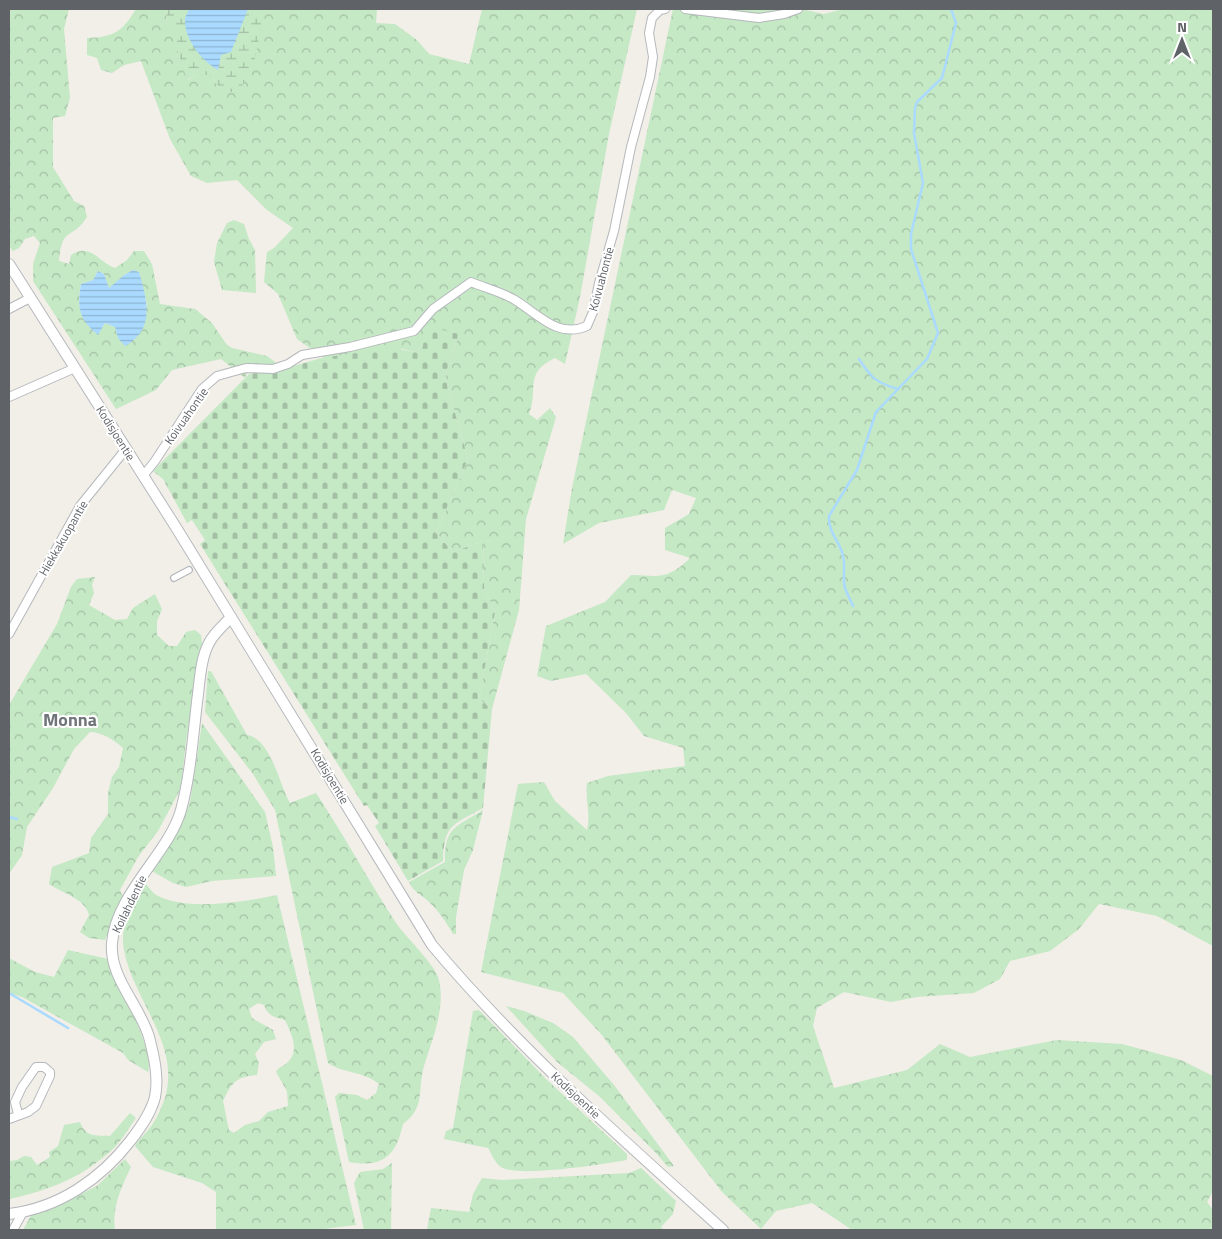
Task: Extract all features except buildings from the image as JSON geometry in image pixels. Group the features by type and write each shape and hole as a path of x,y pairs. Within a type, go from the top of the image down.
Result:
{"street":[{"name":"Koivuahontie","path":"142,476 155,461 202,389 217,376 246,368 274,369 288,364 302,355 350,347 414,331 433,310 471,282 514,300 559,328 574,332 587,326 593,312 598,283 614,231 631,147 650,77 653,57 649,33 652,18 660,10 665,9"},
{"path":"685,9 759,18 784,14 798,9"},
{"name":"Kodisjoentie","path":"9,264 232,618 432,945 481,1000 554,1075 723,1230"},
{"path":"9,309 30,298"},
{"path":"9,397 75,368"},
{"name":"Hiekkakuopantie","path":"9,634 80,506 126,449"},
{"path":"174,578 190,570"},
{"name":"Koilahdentie","path":"9,1214 23,1212 48,1204 90,1182 123,1150 142,1125 152,1107 156,1080 152,1050 144,1026 113,960 113,936 135,886 178,820 187,784 202,665 210,641 232,618"},
{"path":"9,1119 18,1114 28,1112 36,1106 50,1076 50,1072 44,1067 36,1068 22,1086 15,1102 18,1114"},
{"path":"13,1230 23,1212"}],"green space":[{"path":"9,9 69,9 64,29 70,98 65,116 53,118 53,167 74,201 84,206 87,217 77,229 65,238 60,250 59,261 69,264 71,255 84,251 94,254 115,268 127,260 134,251 144,251 152,264 160,304 195,309 212,323 227,345 232,348 267,356 284,369 247,373 245,378 221,359 172,370 156,390 116,409 33,281 33,264 40,243 34,236 25,239 19,248 13,251 9,246","holes":["133,270 139,272 147,305 118,338 116,327 105,323 98,334 87,323 81,312 79,299 81,284 93,280 98,271 104,274 109,289 124,275"]},
{"path":"136,9 166,9 167,22 177,29 177,49 188,80 197,75 210,75 221,90 264,9 377,9 376,23 395,24 417,40 429,54 469,64 482,9 637,9 609,134 580,297 565,364 555,358 545,364 535,376 532,405 529,414 537,420 550,408 556,417 526,519 519,610 492,709 479,699 495,612 484,587 483,541 453,552 436,533 468,459 445,377 459,334 423,346 415,352 403,349 337,367 297,339 278,294 264,282 267,252 274,248 293,228 267,210 237,180 207,183 191,176 170,139 141,61 124,65 112,73 101,70 97,58 87,55 87,38 116,32 126,23"},
{"path":"166,9 189,9 185,21 218,69 221,55 248,9 264,9 254,63 250,74 236,93 221,90 210,75 197,75 187,80 177,49 177,29 167,22"},
{"path":"673,9 801,9 824,14 843,9 1213,9 1213,946 1157,916 1099,904 1079,929 1050,951 1010,961 1000,979 974,993 917,997 891,1002 844,992 817,1008 813,1026 834,1088 907,1070 940,1044 970,1057 1057,1040 1122,1044 1181,1060 1213,1076 1213,1191 1207,1202 1213,1210 1213,1230 852,1230 812,1203 776,1211 761,1229 722,1192 601,1034 563,993 481,972 518,784 544,782 555,801 587,830 587,783 608,776 685,766 683,748 644,736 626,713 586,674 551,681 537,676 546,626 605,602 631,575 663,575 675,570 690,558 665,550 665,528 689,514 696,498 672,490 664,510 599,523 563,544 572,488"},
{"path":"234,220 244,224 255,250 256,293 222,290 214,262 217,243 227,223"},
{"path":"433,328 459,334 445,377 468,459 436,533 453,552 483,541 484,587 495,612 479,699 492,709 483,808 457,822 448,832 445,840 443,861 408,881 375,826 379,823 367,805 364,806 200,544 205,540 192,520 187,523 163,479 153,471 249,374 284,369 321,358 392,348 415,352 423,346 424,331"},
{"path":"95,577 92,585 94,593 89,605 115,620 127,619 133,608 155,594 162,609 157,621 157,635 169,646 177,646 186,632 195,630 201,635 202,644 186,741 181,788 158,831 138,857 120,890 123,897 105,940 89,938 80,932 89,915 87,909 73,897 49,884 52,867 89,853 91,838 108,814 108,793 112,777 119,767 123,748 116,742 103,735 90,732 74,749 53,788 27,827 22,855 9,874 9,705 57,624 71,587 77,579"},
{"path":"208,671 211,671 247,735 255,738 268,753 290,803 316,793 396,923 431,965 438,977 441,999 440,1011 424,1066 418,1105 410,1118 403,1124 392,1152 379,1161 371,1163 349,1162 335,1097 339,1093 357,1095 367,1100 376,1093 379,1084 366,1076 340,1069 328,1063 275,810 253,774 205,712"},
{"path":"202,723 265,812 273,847 276,876 212,881 186,887 173,883 150,870 181,825 190,802"},
{"path":"483,810 473,850 464,870 456,917 456,934 453,934 436,909 415,891 409,882 445,862 445,850 449,835 459,825"},
{"path":"145,883 158,896 170,901 200,904 217,904 277,895 356,1225 316,1230 216,1230 216,1192 202,1183 153,1167 135,1146 158,1115 165,1098 168,1078 167,1059 161,1041 154,1022 136,987 124,950 123,932 125,923 131,906","holes":["258,1003 264,1005 267,1012 272,1016 285,1020 293,1041 292,1057 276,1072 287,1091 288,1106 268,1112 259,1121 245,1125 234,1133 229,1130 223,1101 235,1082 244,1077 257,1075 259,1063 255,1054 264,1042 276,1039 273,1030 252,1018 249,1009"]},
{"path":"68,950 108,959 141,1033 149,1062 148,1072 128,1060 123,1053 22,997 9,993 9,958 35,972 54,977"},
{"path":"506,1006 553,1023 573,1037 614,1085 674,1166 668,1167 599,1096 557,1062"},
{"path":"479,1010 546,1079 627,1154 627,1160 542,1171 510,1170 501,1167 495,1161 488,1148 444,1139 446,1131 453,1128 473,1011"},
{"path":"130,1113 136,1118 122,1138 113,1149 90,1168 51,1187 9,1199 9,1161 17,1160 24,1156 31,1157 37,1165 50,1157 49,1152 58,1146 64,1125 80,1122 85,1131 92,1135 110,1136"},
{"path":"125,1159 131,1167 116,1205 115,1230 23,1230 34,1210 67,1202 98,1185"},
{"path":"392,1163 391,1230 364,1230 354,1183 360,1172 383,1169"},
{"path":"641,1168 676,1201 673,1214 661,1227 664,1230 427,1230 431,1208 469,1212 473,1194 482,1178 502,1180 629,1173"}],"water":[{"path":"189,9 248,9 231,52 221,55 218,70 201,56 191,42 185,20"},
{"path":"133,270 139,272 145,293 147,313 141,331 135,339 125,346 118,338 115,327 105,323 98,335 87,324 81,312 79,300 81,284 93,280 98,271 104,274 109,288"}],"waterway":[{"path":"853,606 844,584 843,556 830,527 829,516 857,470 876,412 927,359 938,333 911,249 911,234 923,183 914,133 915,108 917,102 942,78 956,23 951,9"},
{"path":"859,359 875,379 898,389"},
{"path":"9,817 17,819"},
{"path":"9,993 68,1028"}],"district":[{"name":"Monna","path":"70,719"}]}
